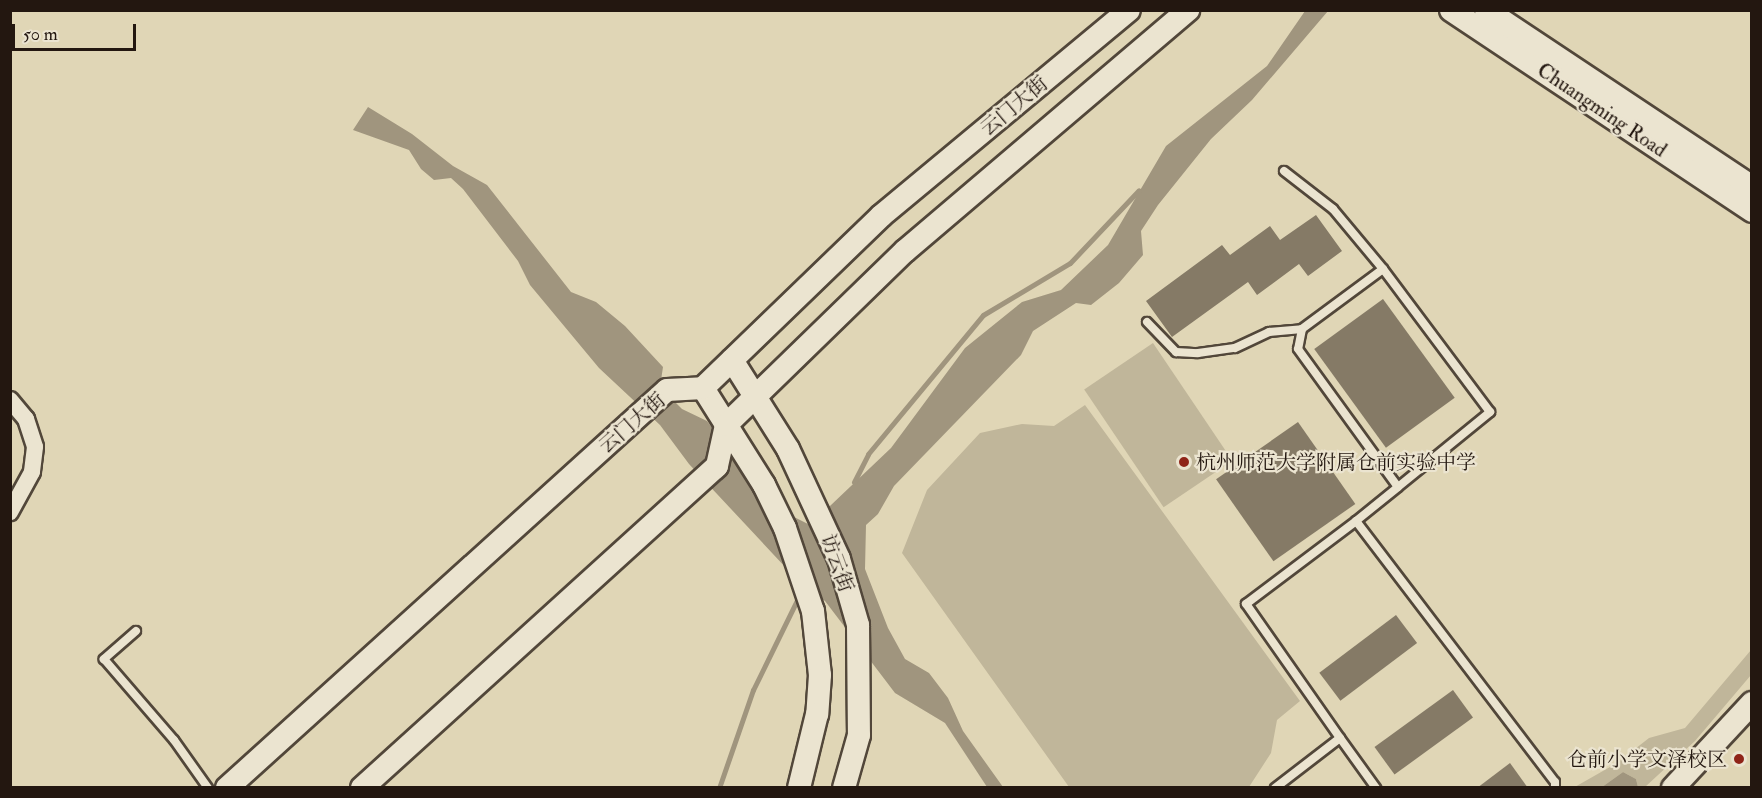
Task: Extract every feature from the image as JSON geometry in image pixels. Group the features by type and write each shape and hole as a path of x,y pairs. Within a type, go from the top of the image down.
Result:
{"main road":[{"name":"云门大街","path":"226,788 667,390 703,388 881,216 1129,10"},
{"name":"云门大街","path":"726,425 905,251 1188,10"},
{"name":"Chuangming Road","path":"1451,10 1752,211"},
{"name":"Chuangming Road","path":"1486,10 1752,187"},
{"name":"访云街","path":"732,360 792,458 839,559 858,625 859,735 844,788"},
{"name":"访云街","path":"703,388 764,485 785,528 813,611 820,675 817,714 799,788"},
{"path":"362,788 717,466 726,425"},
{"path":"1673,788 1752,703"}],"street":[{"path":"10,400 26,419 35,447 32,472 10,512"}],"lane":[{"path":"1284,171 1333,209 1383,269 1490,412 1356,521 1245,604 1376,788"},
{"path":"1147,322 1176,351 1198,353 1235,348 1269,332 1302,329 1383,269"},
{"path":"1302,329 1298,350 1305,362 1398,487"},
{"path":"1356,521 1555,782 1555,788"},
{"path":"136,631 104,659 174,740 208,788"},
{"path":"1275,788 1340,738"}],"shaded area":[{"path":"1305,11 1328,11 1252,100 1211,139 1158,205 1141,231 1143,255 1119,283 1091,305 1076,303 1033,331 1021,355 894,486 878,514 866,525 865,569 888,628 905,659 929,673 948,698 963,731 1003,787 987,787 945,723 895,693 825,601 802,585 689,464 660,425 599,368 530,285 518,261 463,189 451,178 434,180 421,169 409,150 353,130 368,107 412,134 453,166 487,185 571,292 596,302 625,326 663,367 660,387 682,409 707,421 751,479 794,517 810,525 891,448 965,348 1022,302 1061,290 1108,245 1166,146 1267,66"},
{"path":"1153,343 1232,461 1164,507 1084,389"},
{"path":"1085,405 1300,701 1277,720 1271,753 1249,787 1069,787 902,553 927,490 980,433 1022,424 1054,426"},
{"path":"1751,650 1751,675 1695,741 1645,787 1638,787 1636,779 1623,772 1602,787 1573,788 1617,763 1649,738 1685,728"},
{"path":"1623,772 1636,779 1638,787 1602,787"}],"building":[{"path":"1316,215 1342,251 1308,276 1299,264 1257,295 1248,282 1172,337 1146,301 1222,245 1230,255 1270,226 1280,240"},
{"path":"1383,299 1455,398 1386,448 1314,349"},
{"path":"1298,422 1355,504 1273,561 1216,479"},
{"path":"1396,615 1417,643 1340,701 1319,673"},
{"path":"1453,690 1473,718 1395,775 1375,747"},
{"path":"1510,763 1528,788 1477,788"}],"waterway":[{"path":"854,482 868,454 983,315 1070,263 1139,190"},
{"path":"719,788 753,690 799,596"}],"place":[{"name":"杭州师范大学附属仓前实验中学","path":"1184,462"},
{"name":"仓前小学文泽校区","path":"1739,759"}]}
